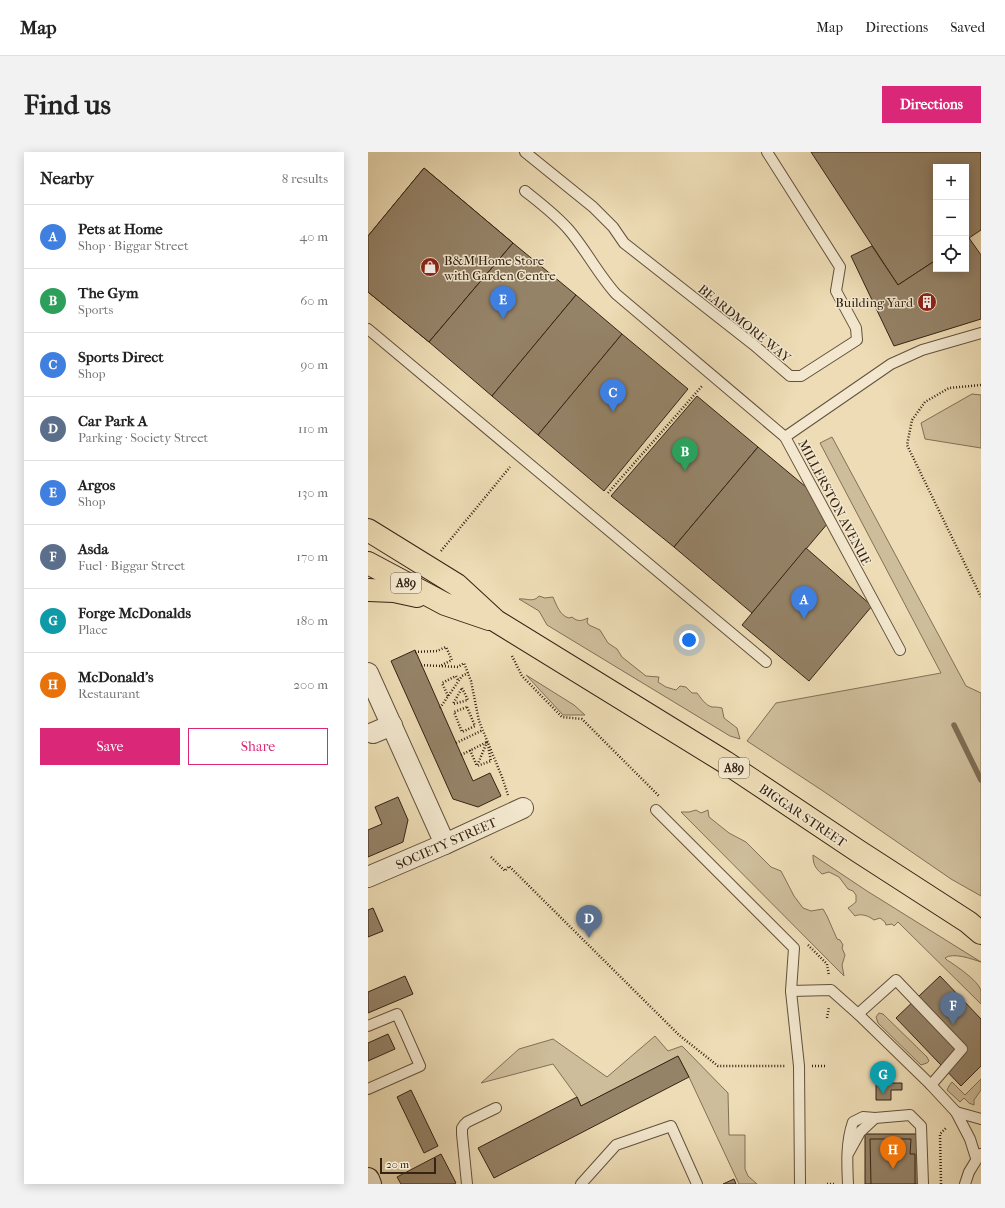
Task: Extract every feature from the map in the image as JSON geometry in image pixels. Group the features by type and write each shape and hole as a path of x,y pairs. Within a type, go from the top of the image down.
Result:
{"main road":[{"name":"BIGGAR STREET","path":"368,530 457,585 496,621 725,762 858,851 977,927"},
{"name":"BIGGAR STREET","path":"368,562 445,604 496,621"},
{"path":"368,562 392,564 439,574"},
{"path":"368,590 394,591 445,604"}],"street":[{"path":"368,673 445,844"},
{"path":"373,733 392,725"},
{"name":"SOCIETY STREET","path":"368,877 519,810"},
{"path":"368,1179 370,1184"}],"lane":[{"name":"BEARDMORE WAY","path":"525,152 593,207 613,227 624,243 754,345 790,376 802,376 857,340 856,328 836,291 840,267 766,152"},
{"path":"525,191 570,231 607,284 616,294 785,437"},
{"path":"368,329 766,662"},
{"name":"MILLERSTON AVENUE","path":"900,650 785,437 891,364 922,350 981,333"},
{"path":"656,810 794,948 791,991 799,1066 800,1184"},
{"path":"858,1014 896,980 962,1049 930,1085"},
{"path":"791,991 831,990 858,1014 930,1085 957,1115 979,1155 969,1172 965,1184"},
{"path":"368,1026 397,1014 420,1066 368,1089"},
{"path":"467,1184 462,1134 464,1125 467,1122 496,1108"},
{"path":"848,1184 847,1156 849,1134 853,1122 863,1117 875,1118 910,1114 921,1126 923,1184"},
{"path":"957,1115 981,1119"},
{"path":"581,1184 616,1145 671,1126 697,1184"}],"path":[{"path":"608,493 712,375"},
{"path":"981,385 949,388 925,402 912,420 907,445 981,597"},
{"path":"445,546 519,456"},
{"path":"415,652 437,651 446,647 452,660 439,666"},
{"path":"421,665 458,667 464,663 471,681 479,721 502,777 519,810"},
{"path":"440,708 462,676 468,674"},
{"path":"448,696 442,683 456,676 459,680"},
{"path":"462,688 468,700 453,704 456,699 462,688"},
{"path":"467,707 475,726 462,732 454,712 467,707"},
{"path":"456,743 483,730"},
{"path":"461,755 487,742"},
{"path":"477,766 487,742"},
{"path":"477,766 491,761 487,742"},
{"path":"470,750 477,766"},
{"path":"491,857 505,871 509,866 679,1035 718,1066 827,1066"},
{"path":"941,1184 940,1134 957,1115"}],"shaded area":[{"path":"972,394 981,395 981,448 925,439 921,423"},
{"path":"832,437 966,686 981,693 981,896 951,879 747,741 776,703 941,673 820,443"},
{"path":"539,596 545,598 553,597 559,609 566,617 572,617 576,620 588,618 587,622 589,625 600,630 608,643 617,649 622,657 646,676 659,677 658,682 666,687 676,690 680,686 686,687 692,693 697,693 707,705 722,708 724,718 737,728 740,739 730,736 547,625 539,611 519,599 532,600"},
{"path":"526,675 574,705 585,715 563,715"},
{"path":"696,810 701,813 708,810 709,817 729,833 746,842 771,867 781,871 794,896 803,908 811,911 823,909 837,939 840,940 843,945 842,948 845,955 842,965 844,976 681,812"},
{"path":"813,855 867,891 981,962 958,956 948,956 945,958 976,983 981,991 981,1004 898,922 894,926 892,924 886,925 880,918 874,920 865,915 855,916 848,908 856,902 856,895 853,891 848,889 839,877 829,872 822,874 815,866"},
{"path":"879,1013 883,1014 927,1057 929,1061 927,1063 921,1065 878,1023 876,1017"},
{"path":"655,1036 668,1051 682,1046 728,1093 729,1135 745,1135 745,1169 748,1176 757,1184 739,1184 678,1056 581,1106 577,1097 553,1064 481,1083 519,1049 553,1039 607,1077"},
{"path":"981,1079 981,1090 974,1100 974,1105 969,1103 964,1098 960,1102 947,1090 952,1082 965,1095"}],"building":[{"path":"811,152 981,152 981,230 969,238 969,164 933,164 933,262 898,285"},
{"name":"B&M Home Store with Garden Centre","path":"424,168 513,243 429,342 368,292 368,236"},
{"name":"B&M Home Store with Garden Centre","path":"424,168 513,243 429,342 368,292 368,236"},
{"name":"Building Yard","path":"969,238 981,255 981,319 894,346 851,256 872,246 898,285 933,262 933,272 969,272"},
{"path":"513,243 576,295 492,396 429,342"},
{"path":"576,295 622,334 538,435 492,396"},
{"path":"622,334 688,389 604,491 538,435"},
{"path":"697,396 758,447 674,547 611,496"},
{"path":"758,447 812,492 828,523 752,613 674,547"},
{"path":"806,548 872,606 809,681 742,625"},
{"path":"415,650 473,781 490,773 501,796 478,807 453,799 391,661"},
{"path":"398,797 408,820 403,842 368,857 368,830 382,824 375,807"},
{"path":"373,908 383,931 368,937 368,910"},
{"path":"405,976 413,994 368,1013 368,992"},
{"path":"940,976 981,1019 981,1066 961,1086 896,1018"},
{"path":"388,1034 395,1049 368,1061 368,1043"},
{"path":"678,1056 689,1077 494,1178 478,1148 577,1097 581,1106"},
{"path":"876,1083 902,1083 902,1090 891,1090 891,1100 876,1100"},
{"path":"411,1090 438,1146 424,1153 397,1097"},
{"path":"865,1134 918,1134 924,1184 865,1184"},
{"path":"870,1139 911,1139 910,1154 915,1154 915,1184 871,1184"},
{"path":"441,1154 456,1183 401,1184 397,1177"},
{"path":"734,1179 736,1184 723,1184"}],"waterway":[{"path":"954,725 981,780"}],"place":[{"name":"B&M Home Store with Garden Centre","path":"430,267"},
{"name":"Building Yard","path":"927,302"},
{"name":"Argos","path":"503,319"},
{"name":"Sports Direct","path":"613,412"},
{"name":"The Gym","path":"685,471"},
{"name":"Pets at Home","path":"804,619"},
{"name":"Car Park A","path":"589,938"},
{"name":"Asda","path":"953,1025"},
{"name":"Forge McDonalds","path":"883,1094"},
{"name":"McDonald's","path":"893,1169"}]}
